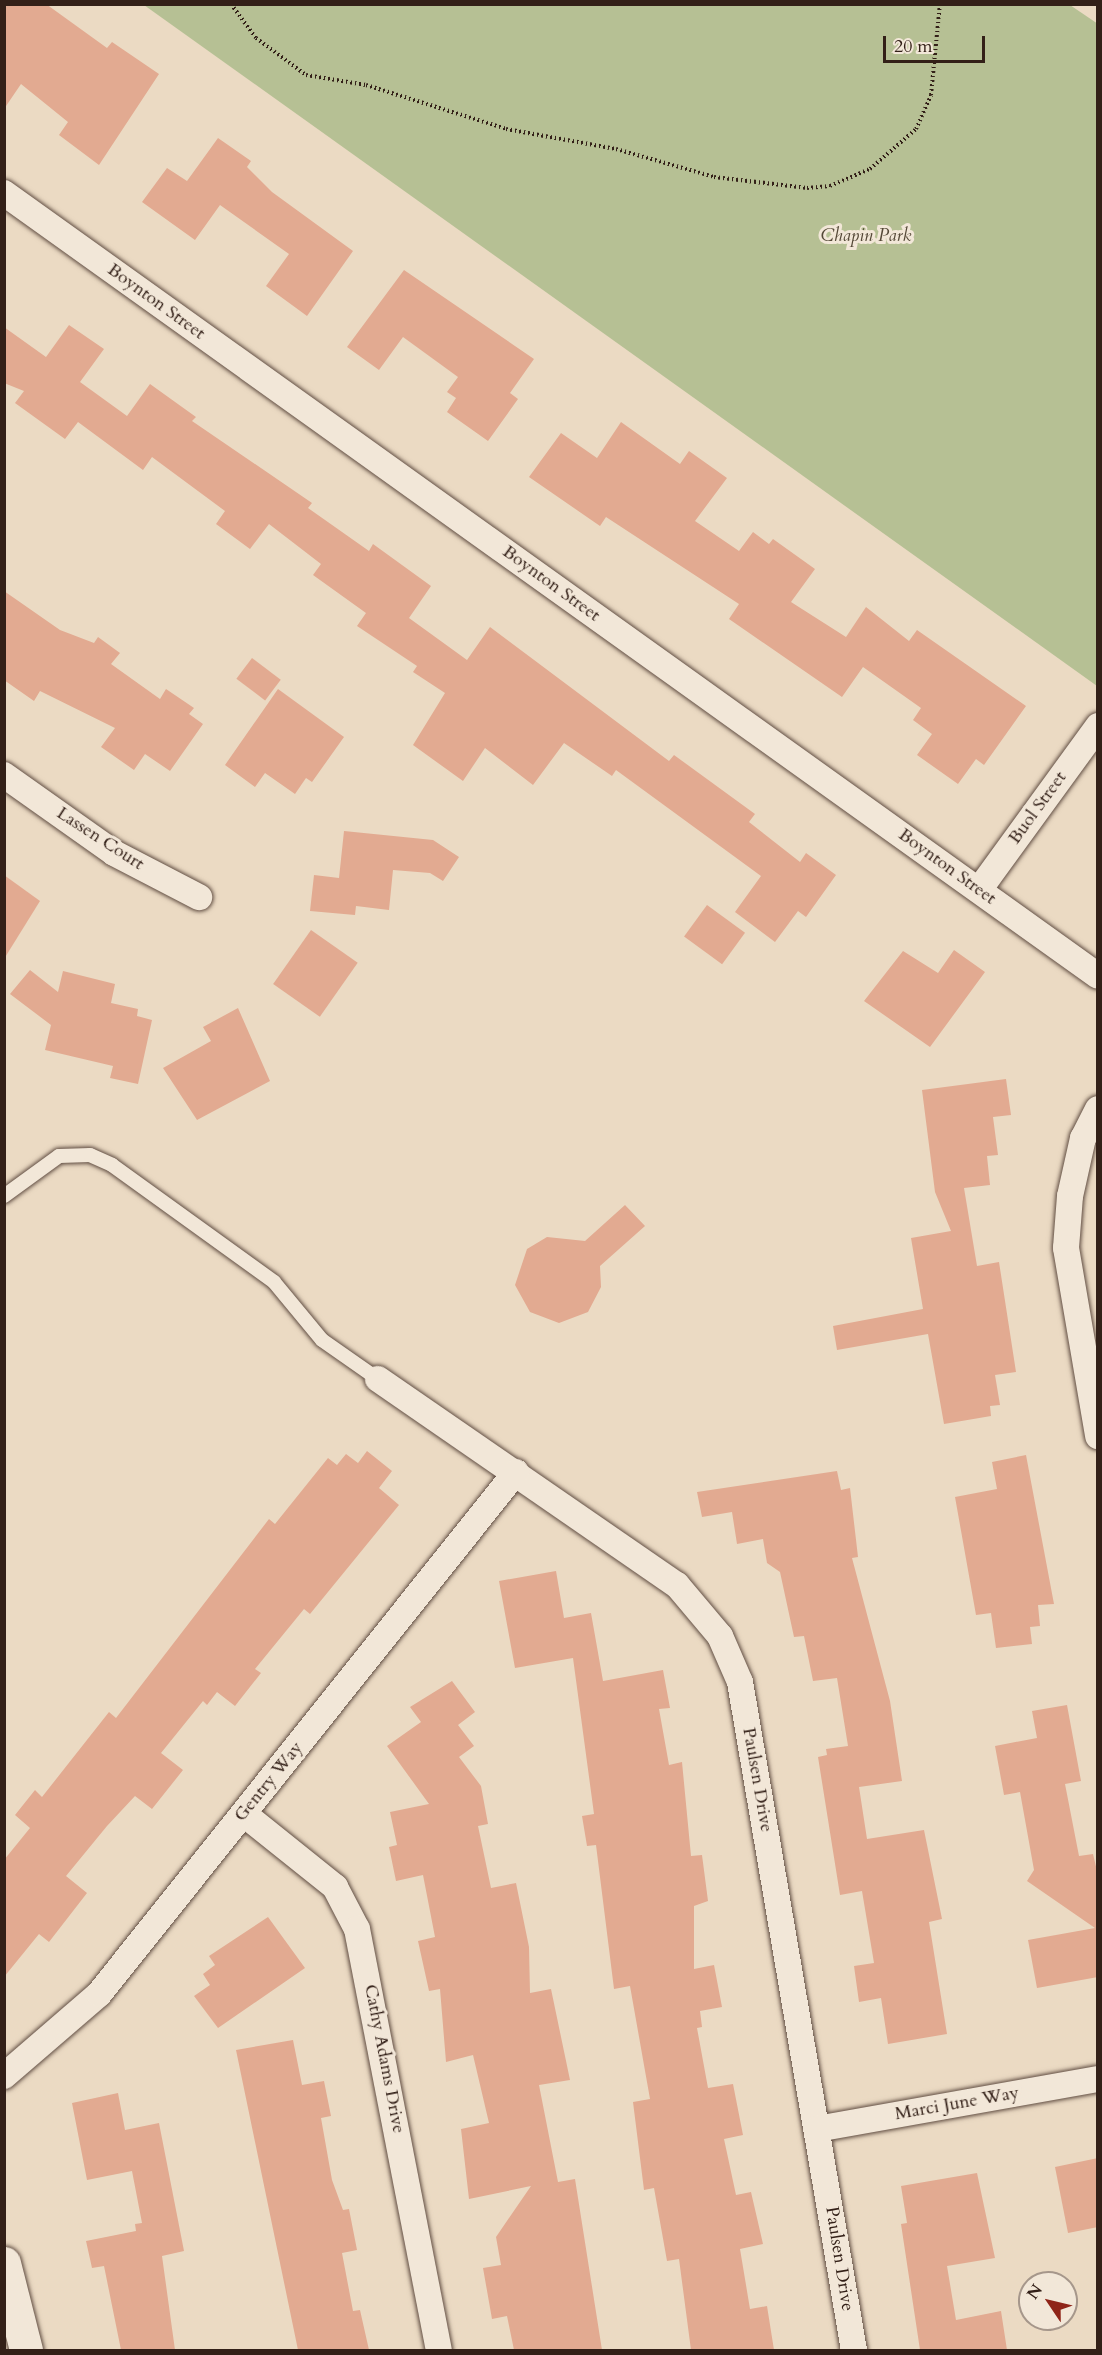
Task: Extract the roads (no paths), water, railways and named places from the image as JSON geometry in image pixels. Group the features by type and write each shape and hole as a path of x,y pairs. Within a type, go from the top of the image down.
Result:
{"main road":[{"path":"4,2263 26,2350"}],"street":[{"name":"Boynton Street","path":"4,193 1098,976"},
{"name":"Buol Street","path":"980,890 1098,726"},
{"name":"Lassen Court","path":"4,775 114,853 199,897"},
{"path":"1098,1108 1083,1137 1070,1196 1066,1248 1098,1436"},
{"name":"Paulsen Drive","path":"378,1379 677,1585 720,1636 740,1682 854,2350"},
{"name":"Gentry Way","path":"4,2076 99,1994 516,1472"},
{"name":"Cathy Adams Drive","path":"244,1814 335,1887 357,1929 439,2350"},
{"name":"Marci June Way","path":"817,2129 1098,2079"}],"lane":[{"path":"4,1196 59,1156 90,1155 112,1165 274,1282 322,1340 378,1379"}],"park label":[{"name":"Chapin Park","path":"866,236"}]}
